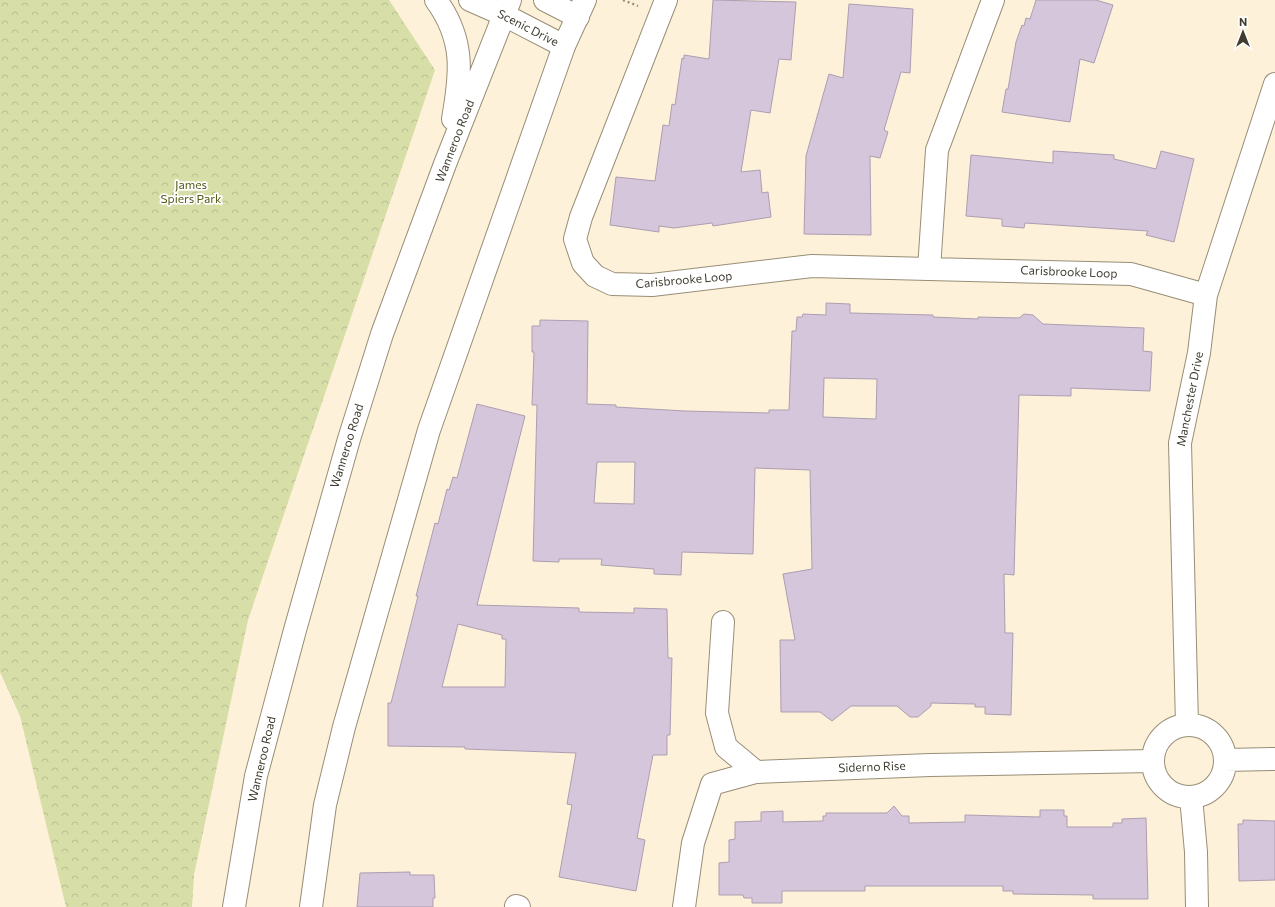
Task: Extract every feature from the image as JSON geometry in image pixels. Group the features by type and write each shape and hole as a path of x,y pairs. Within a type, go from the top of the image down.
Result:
{"main road":[{"path":"436,0 453,30 460,56 460,78 445,164"},
{"name":"Scenic Drive","path":"470,0 507,7 564,46"},
{"path":"311,907 325,805 342,734 429,430 564,46 582,9 545,0"},
{"name":"Carisbrooke Loop","path":"666,0 581,217 575,239 583,263 595,276 612,284 652,285 812,266 1131,274 1206,295"},
{"path":"929,269 937,150 993,0"},
{"name":"Wanneroo Road","path":"234,907 256,776 292,637 334,492 382,334 445,164 507,7"},
{"name":"Manchester Drive","path":"1187,725 1180,443 1199,353 1206,295 1275,84"},
{"path":"722,622 717,713 726,747 756,772"},
{"path":"1187,725 1198,726 1209,731 1217,739 1223,749 1225,760 1224,771 1219,781 1211,789 1202,794 1191,797 1180,796 1164,787 1154,773 1152,761 1154,750 1166,732 1176,727 1187,725"},
{"path":"1225,760 1275,759"},
{"name":"Siderno Rise","path":"684,907 693,843 712,784 756,772 930,765 1152,761"},
{"path":"1191,797 1196,852 1197,907"}],"green space":[{"name":"James Spiers Park","path":"0,0 389,0 435,70 248,620 194,875 192,907 66,907 20,716 0,672"}],"building":[{"path":"713,0 796,2 791,60 779,59 770,113 751,110 741,172 760,170 762,193 768,192 771,217 713,226 712,223 674,228 659,226 659,232 610,225 616,177 655,181 663,125 669,126 672,104 675,105 682,58 684,59 684,55 709,59"},
{"path":"1036,0 1096,0 1113,5 1094,63 1080,59 1070,122 1002,112 1006,89 1008,89 1016,42 1022,25 1024,26 1026,18 1030,19"},
{"path":"849,4 913,9 910,73 901,72 884,130 888,132 880,158 870,156 871,235 804,234 806,156 829,74 843,78"},
{"path":"1053,151 1114,155 1114,159 1156,169 1161,151 1194,159 1174,242 1146,235 1148,231 1025,223 1024,228 1002,226 1002,219 966,216 971,155 1053,163"},
{"path":"826,303 850,304 850,313 933,315 933,317 978,319 978,317 1019,318 1024,314 1033,315 1043,324 1144,328 1143,351 1152,352 1150,391 1071,388 1071,396 1019,395 1014,575 1004,574 1005,633 1013,633 1011,715 985,714 985,707 975,707 975,704 931,703 931,706 918,717 910,717 897,706 851,706 832,721 820,712 781,712 780,640 795,640 783,574 812,569 810,470 755,468 753,554 682,552 681,575 654,574 654,569 601,565 602,559 559,559 559,562 533,561 537,405 532,405 534,352 532,352 532,326 540,326 540,320 588,321 587,404 685,411 769,413 769,410 789,410 792,331 796,331 797,317 802,317 803,314 826,315","holes":["824,378 877,379 876,419 823,417","597,462 635,462 634,504 594,503"]},
{"path":"477,404 525,416 477,605 579,608 579,612 634,613 634,608 667,609 668,658 672,658 670,735 667,735 667,755 653,755 637,838 645,840 636,891 559,877 572,805 567,804 576,753 465,749 465,747 388,746 388,703 391,703 435,523 438,524 447,489 449,490 453,477 457,478","holes":["458,624 502,635 502,639 506,639 505,687 442,687"]},
{"path":"894,806 902,816 909,816 909,823 965,822 965,815 1040,817 1040,810 1064,810 1064,816 1067,816 1067,827 1113,827 1113,823 1122,823 1122,819 1146,818 1148,899 1093,899 1093,895 1013,894 1013,891 1003,891 1003,886 865,886 865,891 782,891 782,903 752,903 752,898 744,898 743,895 719,895 719,863 729,862 729,840 735,839 735,822 761,821 761,812 783,811 783,822 823,821 823,816 826,816 826,813 887,813"},
{"path":"1243,820 1275,821 1275,880 1239,881 1238,824 1243,824"},
{"path":"410,872 410,875 434,875 435,898 433,898 433,907 357,907 360,873"}]}
